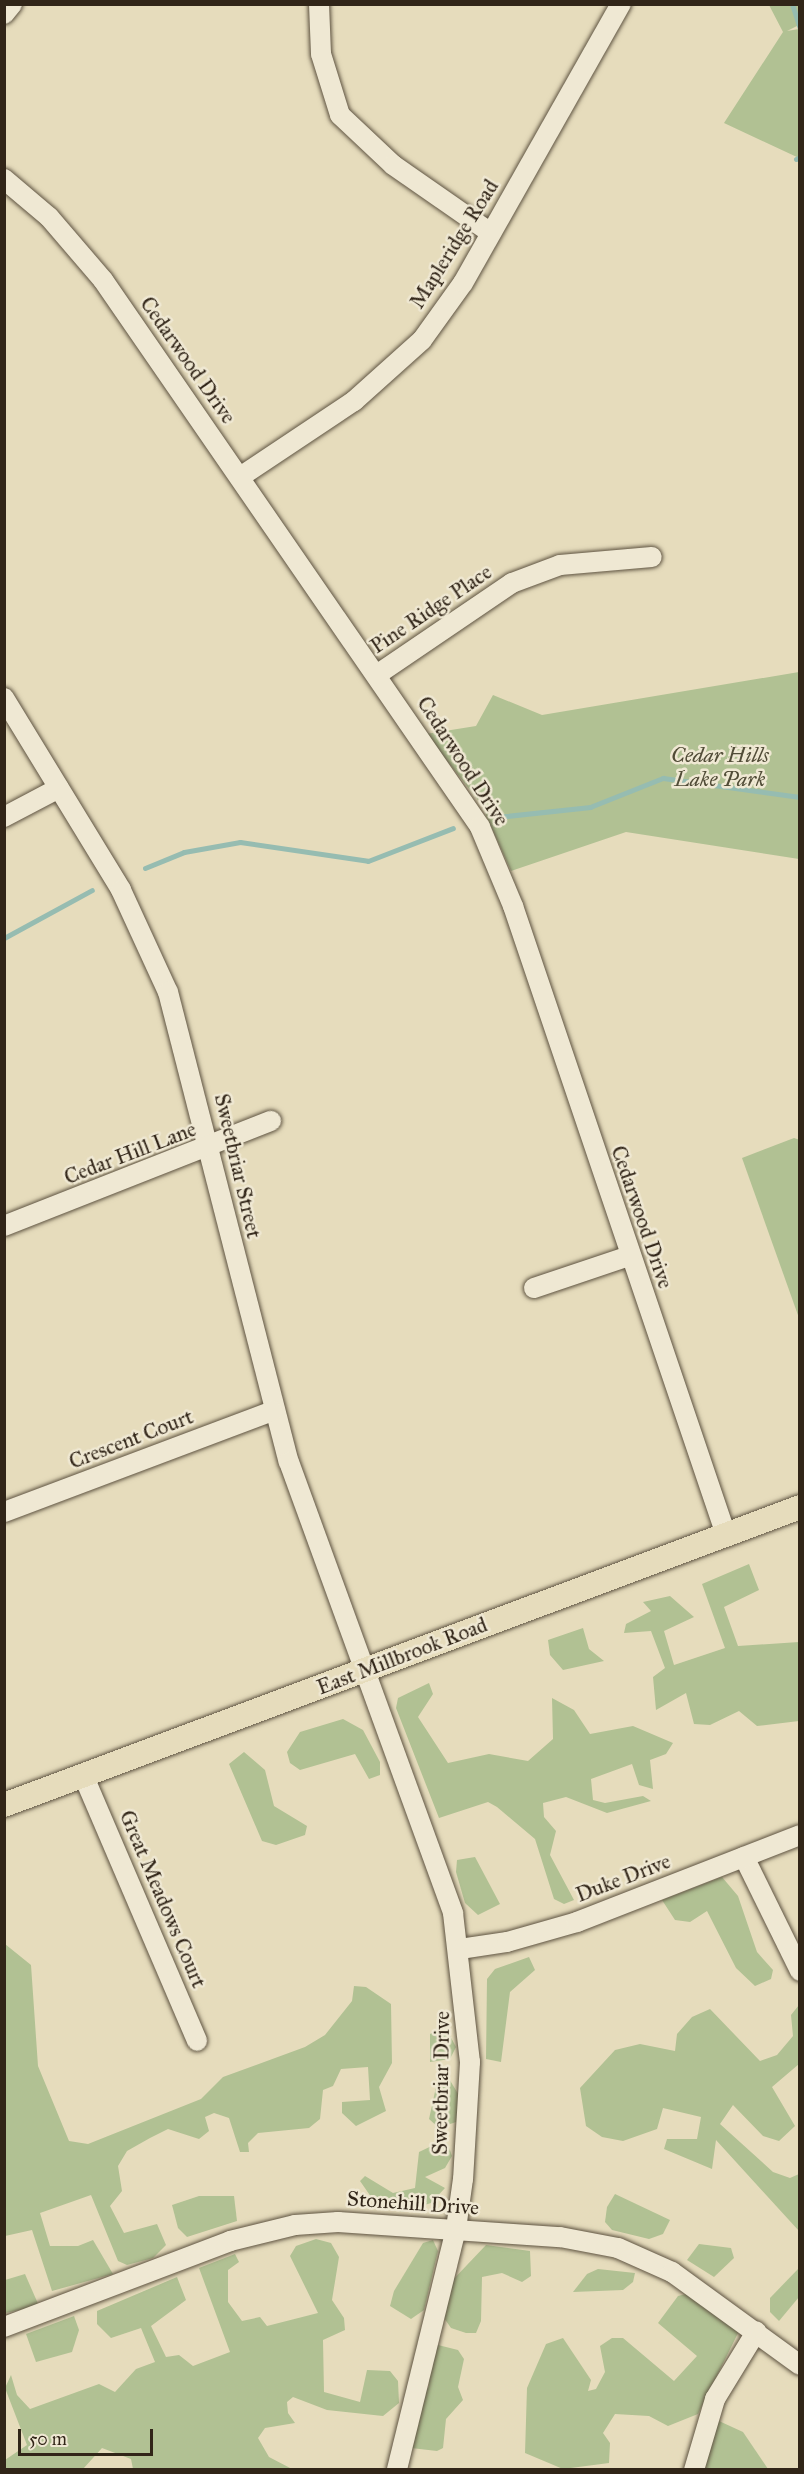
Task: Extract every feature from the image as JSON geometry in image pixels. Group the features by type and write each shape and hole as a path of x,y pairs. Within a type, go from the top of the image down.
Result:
{"main road":[{"name":"East Millbrook Road","path":"4,1805 84,1777 800,1507"}],"street":[{"path":"4,14 12,4"},
{"path":"319,4 321,54 340,115 393,165 491,233"},
{"name":"Mapleridge Road","path":"240,477 354,401 400,362 463,283 621,4"},
{"name":"Cedarwood Drive","path":"4,179 88,260 449,777 491,851 726,1535"},
{"name":"Pine Ridge Place","path":"378,674 512,583 560,565 652,557"},
{"name":"Sweetbriar Street","path":"4,698 121,890 168,992 273,1411 306,1516 366,1670"},
{"path":"4,817 59,788"},
{"name":"Cedar Hill Lane","path":"4,1226 209,1149 271,1121"},
{"path":"534,1288 629,1256"},
{"name":"Crescent Court","path":"4,1512 273,1411"},
{"name":"Sweetbriar Drive","path":"366,1670 432,1846 460,1948 470,2068 456,2229 397,2469"},
{"name":"Great Meadows Court","path":"84,1777 197,2041"},
{"name":"Duke Drive","path":"460,1948 540,1934 800,1835"},
{"path":"744,1857 800,1971"},
{"name":"Stonehill Drive","path":"4,2327 272,2229 317,2221 560,2237 637,2254 756,2331 800,2365"},
{"path":"694,2469 715,2399 756,2331"}],"green space":[{"path":"769,5 799,5 799,25 787,31 799,29 799,158 724,123 783,32"},
{"name":"Cedar Hills Lake Park","path":"799,672 799,859 626,832 511,871 481,804 426,734 476,726 493,695 542,715"},
{"path":"794,1138 800,1140 799,1318 742,1158"},
{"path":"749,1564 759,1590 724,1607 738,1646 799,1642 799,1721 757,1726 739,1711 710,1725 694,1724 686,1693 656,1710 653,1677 665,1668 651,1631 624,1633 626,1624 651,1611 643,1602 670,1596 694,1617 664,1631 674,1665 725,1648 702,1584"},
{"path":"583,1628 589,1649 604,1661 563,1670 550,1655 548,1640"},
{"path":"429,1683 433,1694 418,1717 448,1763 489,1754 528,1761 553,1739 552,1698 574,1710 590,1734 633,1726 673,1743 666,1754 650,1760 653,1789 639,1785 632,1764 591,1779 593,1800 605,1803 643,1796 651,1801 607,1813 566,1797 543,1803 544,1817 556,1831 550,1855 574,1900 564,1904 554,1899 535,1839 497,1807 488,1802 439,1818 396,1708 398,1698"},
{"path":"343,1719 363,1730 380,1762 380,1775 369,1779 355,1754 300,1770 290,1763 287,1752 300,1732"},
{"path":"244,1752 265,1770 274,1806 307,1826 305,1835 276,1845 262,1841 229,1764"},
{"path":"475,1857 500,1904 478,1915 465,1903 456,1872 457,1860"},
{"path":"722,1877 738,1896 757,1952 773,1970 771,1979 755,1986 736,1968 707,1911 690,1922 675,1920 662,1900"},
{"path":"5,1944 31,1965 38,2066 69,2141 88,2144 201,2099 223,2077 305,2047 325,2035 352,2001 354,1986 366,1987 391,2004 392,2063 379,2087 386,2111 356,2126 342,2113 342,2102 370,2100 368,2067 341,2069 333,2086 323,2090 320,2119 309,2128 258,2133 248,2143 249,2152 240,2152 229,2118 214,2113 205,2117 209,2131 199,2139 168,2129 150,2138 127,2151 118,2166 122,2191 110,2206 124,2233 157,2224 166,2245 153,2258 127,2265 118,2261 91,2195 40,2213 50,2246 78,2246 93,2240 113,2274 52,2291 32,2230 5,2236"},
{"path":"529,1957 535,1970 510,1992 501,2062 486,2059 487,1979 495,1969"},
{"path":"799,2005 799,2064 772,2087 795,2126 779,2141 763,2136 733,2105 720,2124 773,2172 790,2178 799,2174 799,2231 716,2140 712,2169 664,2149 667,2139 697,2139 701,2117 663,2108 657,2129 623,2141 602,2137 586,2126 580,2088 615,2050 640,2044 675,2051 677,2034 692,2017 710,2009 760,2061 777,2055 793,2036 791,2015"},
{"path":"445,2026 456,2047 450,2059 430,2062 430,2034"},
{"path":"448,2077 463,2102 456,2122 439,2128 429,2119 438,2078"},
{"path":"440,2142 448,2144 452,2156 445,2168 425,2177 445,2188 431,2203 402,2212 376,2204 360,2181 365,2176 393,2193 415,2188 419,2152"},
{"path":"615,2194 670,2220 663,2234 649,2239 612,2230 605,2222 607,2207"},
{"path":"199,2196 234,2196 237,2221 187,2237 178,2228 172,2205"},
{"path":"316,2239 331,2243 339,2257 332,2300 344,2318 345,2330 323,2340 324,2392 360,2402 367,2370 390,2371 398,2381 399,2403 383,2416 327,2410 293,2397 287,2402 288,2413 295,2423 265,2428 258,2438 269,2457 292,2469 133,2469 131,2459 102,2448 83,2469 5,2469 5,2460 27,2445 5,2388 11,2375 17,2395 30,2409 99,2384 115,2392 136,2369 155,2362 141,2328 111,2338 97,2324 97,2311 177,2277 186,2300 151,2326 166,2357 179,2355 193,2366 230,2352 199,2268 235,2254 239,2262 228,2270 228,2302 242,2321 260,2317 267,2326 318,2313 290,2256 296,2246"},
{"path":"433,2240 438,2251 424,2310 411,2319 390,2306 394,2291 423,2243"},
{"path":"699,2244 731,2248 734,2258 714,2277 687,2260"},
{"path":"486,2245 530,2251 531,2276 522,2282 502,2273 482,2277 481,2321 476,2333 466,2333 451,2328 442,2315 448,2285"},
{"path":"799,2268 799,2297 779,2321 770,2312 770,2298"},
{"path":"598,2269 635,2273 633,2282 623,2290 573,2292 587,2274"},
{"path":"25,2274 39,2306 5,2313 5,2280"},
{"path":"694,2292 739,2331 698,2414 668,2426 649,2416 615,2414 603,2433 610,2443 609,2463 563,2469 525,2453 527,2388 546,2344 563,2338 591,2380 588,2391 596,2389 605,2372 600,2346 612,2338 623,2338 674,2381 697,2356 658,2323 678,2296"},
{"path":"74,2316 79,2330 72,2352 36,2362 26,2334"},
{"path":"430,2343 458,2350 464,2359 458,2387 463,2400 446,2419 443,2448 437,2451 411,2448 420,2401 429,2386"},
{"path":"719,2421 743,2432 768,2469 700,2470"}],"waterway":[{"path":"792,4 800,29"},
{"path":"796,159 800,157"},
{"path":"497,817 590,807 663,778 800,797"},
{"path":"145,868 184,852 240,842 368,861 453,828"},
{"path":"4,938 92,890"}]}
